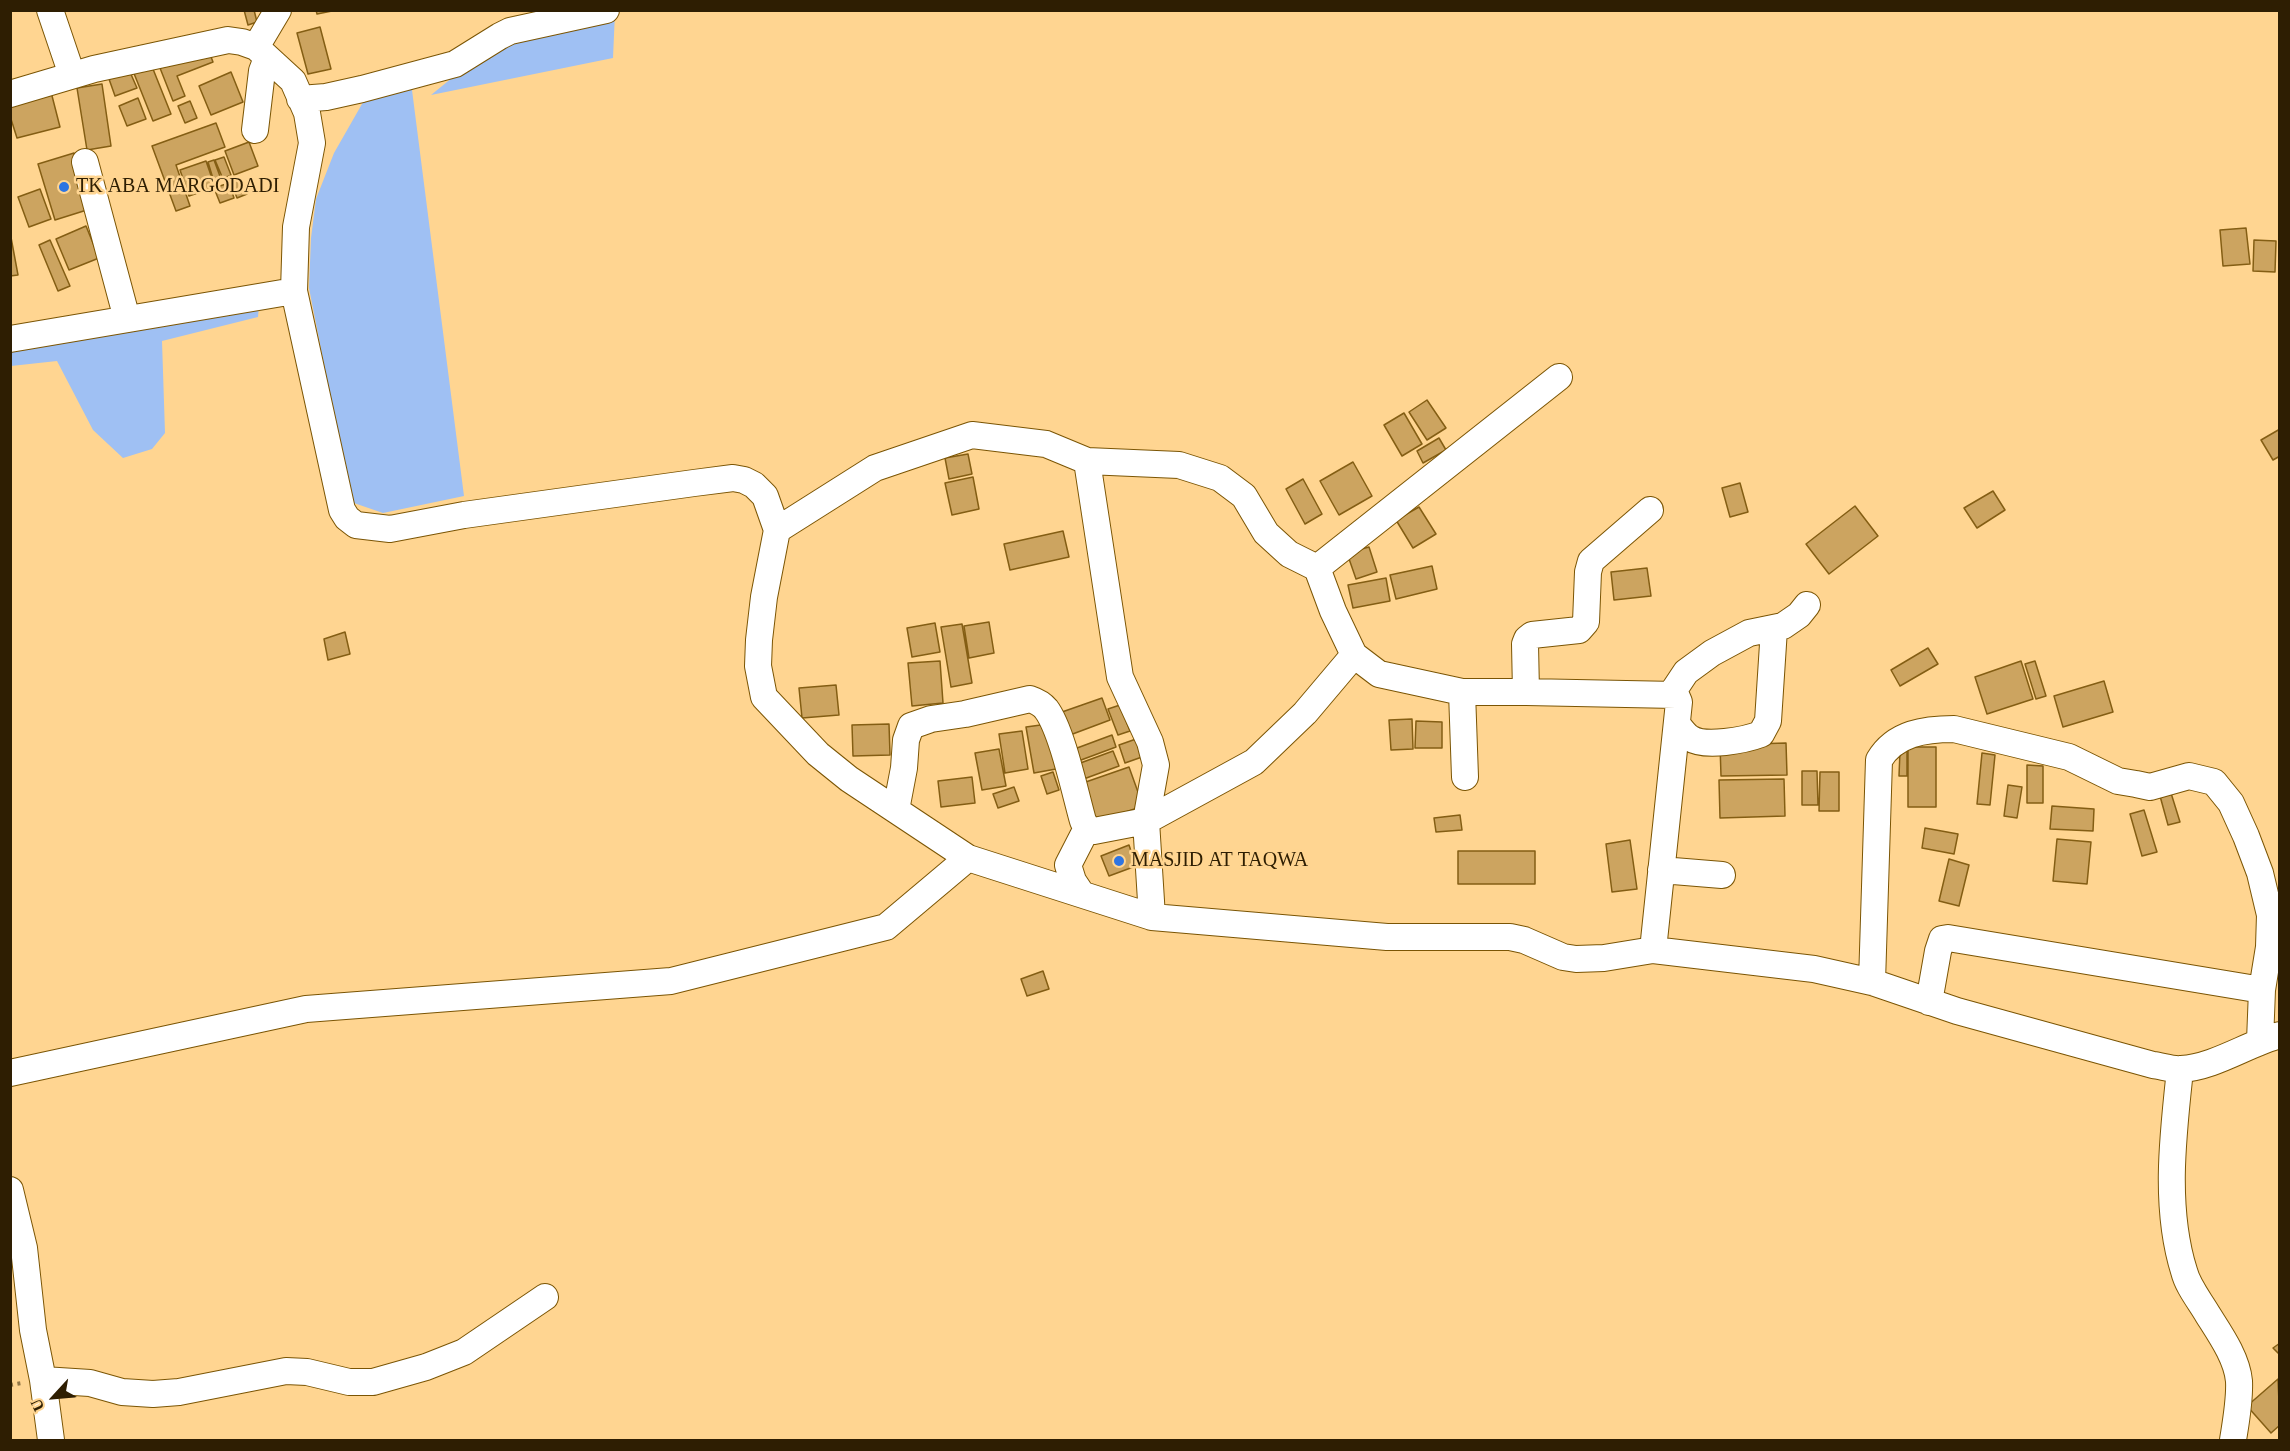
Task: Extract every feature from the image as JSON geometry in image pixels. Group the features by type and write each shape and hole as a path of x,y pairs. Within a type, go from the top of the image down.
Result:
{"street":[{"path":"50,10 72,75"},
{"path":"255,130 262,71 261,52 278,10"},
{"path":"300,99 344,93 455,64 510,31 606,10"},
{"path":"10,94 72,75 228,40 242,42 261,52 293,81 307,113 312,142 296,227 294,291 342,510 348,518 356,525 390,529 464,515 733,478 754,485 765,496 777,530 764,597 759,640 758,666 764,697 818,754 849,779 968,858 1152,917 1387,937 1503,936 1524,940 1563,957 1576,959 1604,958 1653,950 1814,969 1872,982 1929,1002 2153,1065 2180,1070 2209,1063 2270,1038 2262,990 2269,947 2270,915 2260,873 2246,836 2230,803 2214,782 2189,776 2150,787 2143,786 2118,781 2069,757 1954,729 1940,729 1907,736 1886,748 1879,760 1872,982"},
{"path":"85,162 127,319"},
{"path":"10,339 294,291"},
{"path":"1317,568 1559,376"},
{"path":"777,530 875,468 972,435 1046,444 1087,461 1179,465 1221,478 1244,496 1266,533 1289,554 1317,568 1333,611 1354,655 1379,674 1462,692 1672,693 1680,702 1653,950"},
{"path":"1087,461 1120,677 1150,742 1156,765 1146,821 1152,917"},
{"path":"1526,692 1525,644 1527,639 1532,635 1579,630 1584,625 1591,561 1650,510"},
{"path":"1672,693 1686,672 1712,653 1749,633 1773,629 1792,621 1807,605"},
{"path":"1677,724 1688,737 1697,742 1745,740 1761,734 1768,721 1773,629"},
{"path":"896,810 904,768 906,740 911,726 931,719 1030,699 1038,701 1046,709 1057,731 1087,828 1094,831 1146,821 1254,762 1305,713 1354,655"},
{"path":"1462,692 1465,777"},
{"path":"1081,893 1073,881 1068,865 1087,828"},
{"path":"10,1073 306,1009 670,981 886,927 968,858"},
{"path":"1661,870 1722,875"},
{"path":"1929,1002 1938,951 1942,939 1948,938 2262,990"},
{"path":"2180,1070 2172,1144 2173,1195 2178,1249 2190,1287 2224,1340 2239,1380 2234,1440"},
{"path":"10,1190 24,1248 33,1330 51,1440"},
{"path":"43,1380 90,1383 123,1392 153,1394 179,1392 286,1371 307,1372 349,1382 373,1382 426,1367 464,1352 545,1297"}],"water":[{"path":"615,12 613,58 431,95 506,34"},
{"path":"370,90 412,90 464,496 383,513 351,502 309,288 311,238 316,199 334,153"},
{"path":"259,306 258,317 162,341 165,433 152,449 123,458 93,430 57,361 11,366 11,348"}],"building":[{"path":"244,10 254,10 257,22 248,25"},
{"path":"316,10 337,10 317,14"},
{"path":"320,27 331,69 308,74 297,33"},
{"path":"208,49 213,62 177,76 185,96 173,101 160,68"},
{"path":"151,64 171,114 153,121 133,71"},
{"path":"130,72 137,88 115,96 109,79"},
{"path":"231,72 243,102 211,115 199,86"},
{"path":"102,84 111,146 87,150 77,88"},
{"path":"50,88 60,127 17,138 10,116 10,98"},
{"path":"138,98 146,119 127,126 119,106"},
{"path":"190,101 197,118 185,123 178,106"},
{"path":"216,123 225,147 176,165 190,206 176,211 152,146"},
{"path":"249,142 258,166 234,175 225,151"},
{"name":"TK ABA MARGODADI","path":"74,153 90,209 55,220 38,164"},
{"path":"224,157 231,175 223,179 215,160"},
{"path":"214,160 221,179 214,182 208,162"},
{"path":"206,161 215,187 189,196 180,170"},
{"path":"240,178 247,194 237,198 231,182"},
{"path":"229,183 234,198 220,203 214,188"},
{"path":"40,189 51,219 29,227 18,197"},
{"path":"86,226 99,258 69,270 56,239"},
{"path":"2246,228 2250,264 2223,266 2220,230"},
{"path":"10,232 18,275 10,276"},
{"path":"50,240 70,286 58,291 39,245"},
{"path":"2254,240 2276,241 2275,272 2253,271"},
{"path":"1427,400 1446,428 1427,440 1409,412"},
{"path":"1404,413 1422,444 1402,456 1384,425"},
{"path":"2280,429 2280,456 2273,460 2261,440"},
{"path":"1439,438 1446,450 1423,463 1417,451"},
{"path":"968,454 972,474 949,479 945,458"},
{"path":"1353,462 1372,496 1339,515 1320,481"},
{"path":"973,477 979,509 952,515 945,483"},
{"path":"1303,479 1322,514 1305,524 1286,489"},
{"path":"1740,483 1748,512 1730,517 1722,488"},
{"path":"1993,491 2005,510 1977,528 1964,508"},
{"path":"1855,506 1878,536 1829,574 1806,544"},
{"path":"1419,507 1436,534 1413,548 1396,520"},
{"path":"1063,531 1069,557 1010,570 1004,544"},
{"path":"1369,547 1377,572 1356,579 1347,553"},
{"path":"1432,566 1437,589 1396,599 1390,575"},
{"path":"1647,568 1651,596 1614,600 1611,572"},
{"path":"1386,578 1390,601 1353,608 1348,585"},
{"path":"989,622 994,653 969,658 964,626"},
{"path":"935,623 940,652 912,657 907,628"},
{"path":"962,624 972,683 951,687 941,627"},
{"path":"345,632 350,654 328,660 324,639"},
{"path":"1928,648 1938,664 1900,686 1891,670"},
{"path":"940,661 943,703 912,706 908,663"},
{"path":"2021,661 2033,699 1987,714 1975,677"},
{"path":"2035,661 2046,696 2036,699 2025,664"},
{"path":"2104,681 2113,712 2063,727 2054,696"},
{"path":"836,685 839,715 802,718 799,688"},
{"path":"1102,698 1110,720 1070,735 1062,712"},
{"path":"1120,705 1130,731 1118,735 1108,709"},
{"path":"1412,719 1413,749 1391,750 1389,720"},
{"path":"1416,721 1442,722 1442,748 1415,748"},
{"path":"889,724 890,755 853,756 852,725"},
{"path":"1048,724 1056,769 1034,773 1026,727"},
{"path":"1022,731 1028,769 1005,773 999,734"},
{"path":"1112,735 1116,747 1073,763 1069,751"},
{"path":"1136,739 1142,757 1125,763 1119,745"},
{"path":"1786,743 1787,775 1721,776 1720,745"},
{"path":"1908,747 1936,747 1936,807 1908,807"},
{"path":"999,749 1006,786 982,790 975,753"},
{"path":"1113,751 1119,766 1081,780 1075,765"},
{"path":"1900,751 1907,751 1907,776 1899,776"},
{"path":"1982,753 1995,755 1990,805 1977,804"},
{"path":"2027,765 2043,766 2043,803 2027,803"},
{"path":"1129,767 1143,806 1094,823 1080,784"},
{"path":"1802,771 1817,771 1818,805 1802,805"},
{"path":"1053,772 1059,790 1047,794 1041,776"},
{"path":"1820,772 1839,772 1839,811 1819,811"},
{"path":"972,777 975,803 941,807 938,781"},
{"path":"1784,779 1785,816 1720,818 1719,780"},
{"path":"2008,785 2022,787 2017,818 2004,816"},
{"path":"1014,787 1019,801 998,808 993,794"},
{"path":"2171,793 2180,822 2168,825 2160,796"},
{"path":"2052,806 2094,809 2093,831 2050,829"},
{"path":"2144,810 2157,852 2142,856 2130,814"},
{"path":"1460,815 1462,830 1436,832 1434,818"},
{"path":"1925,828 1958,834 1954,854 1922,848"},
{"path":"2057,839 2091,842 2087,884 2053,881"},
{"path":"1630,840 1637,889 1612,892 1606,844"},
{"name":"MASJID AT TAQWA","path":"1129,845 1136,866 1109,876 1101,856"},
{"path":"1458,851 1535,851 1535,884 1458,884"},
{"path":"1949,859 1969,865 1959,906 1939,901"},
{"path":"1043,971 1049,989 1027,996 1021,979"},
{"path":"2280,1343 2280,1355 2273,1348"},
{"path":"2278,1379 2280,1425 2271,1433 2247,1406"}],"place":[{"name":"TK ABA MARGODADI","path":"64,187"},
{"name":"MASJID AT TAQWA","path":"1119,861"}]}
